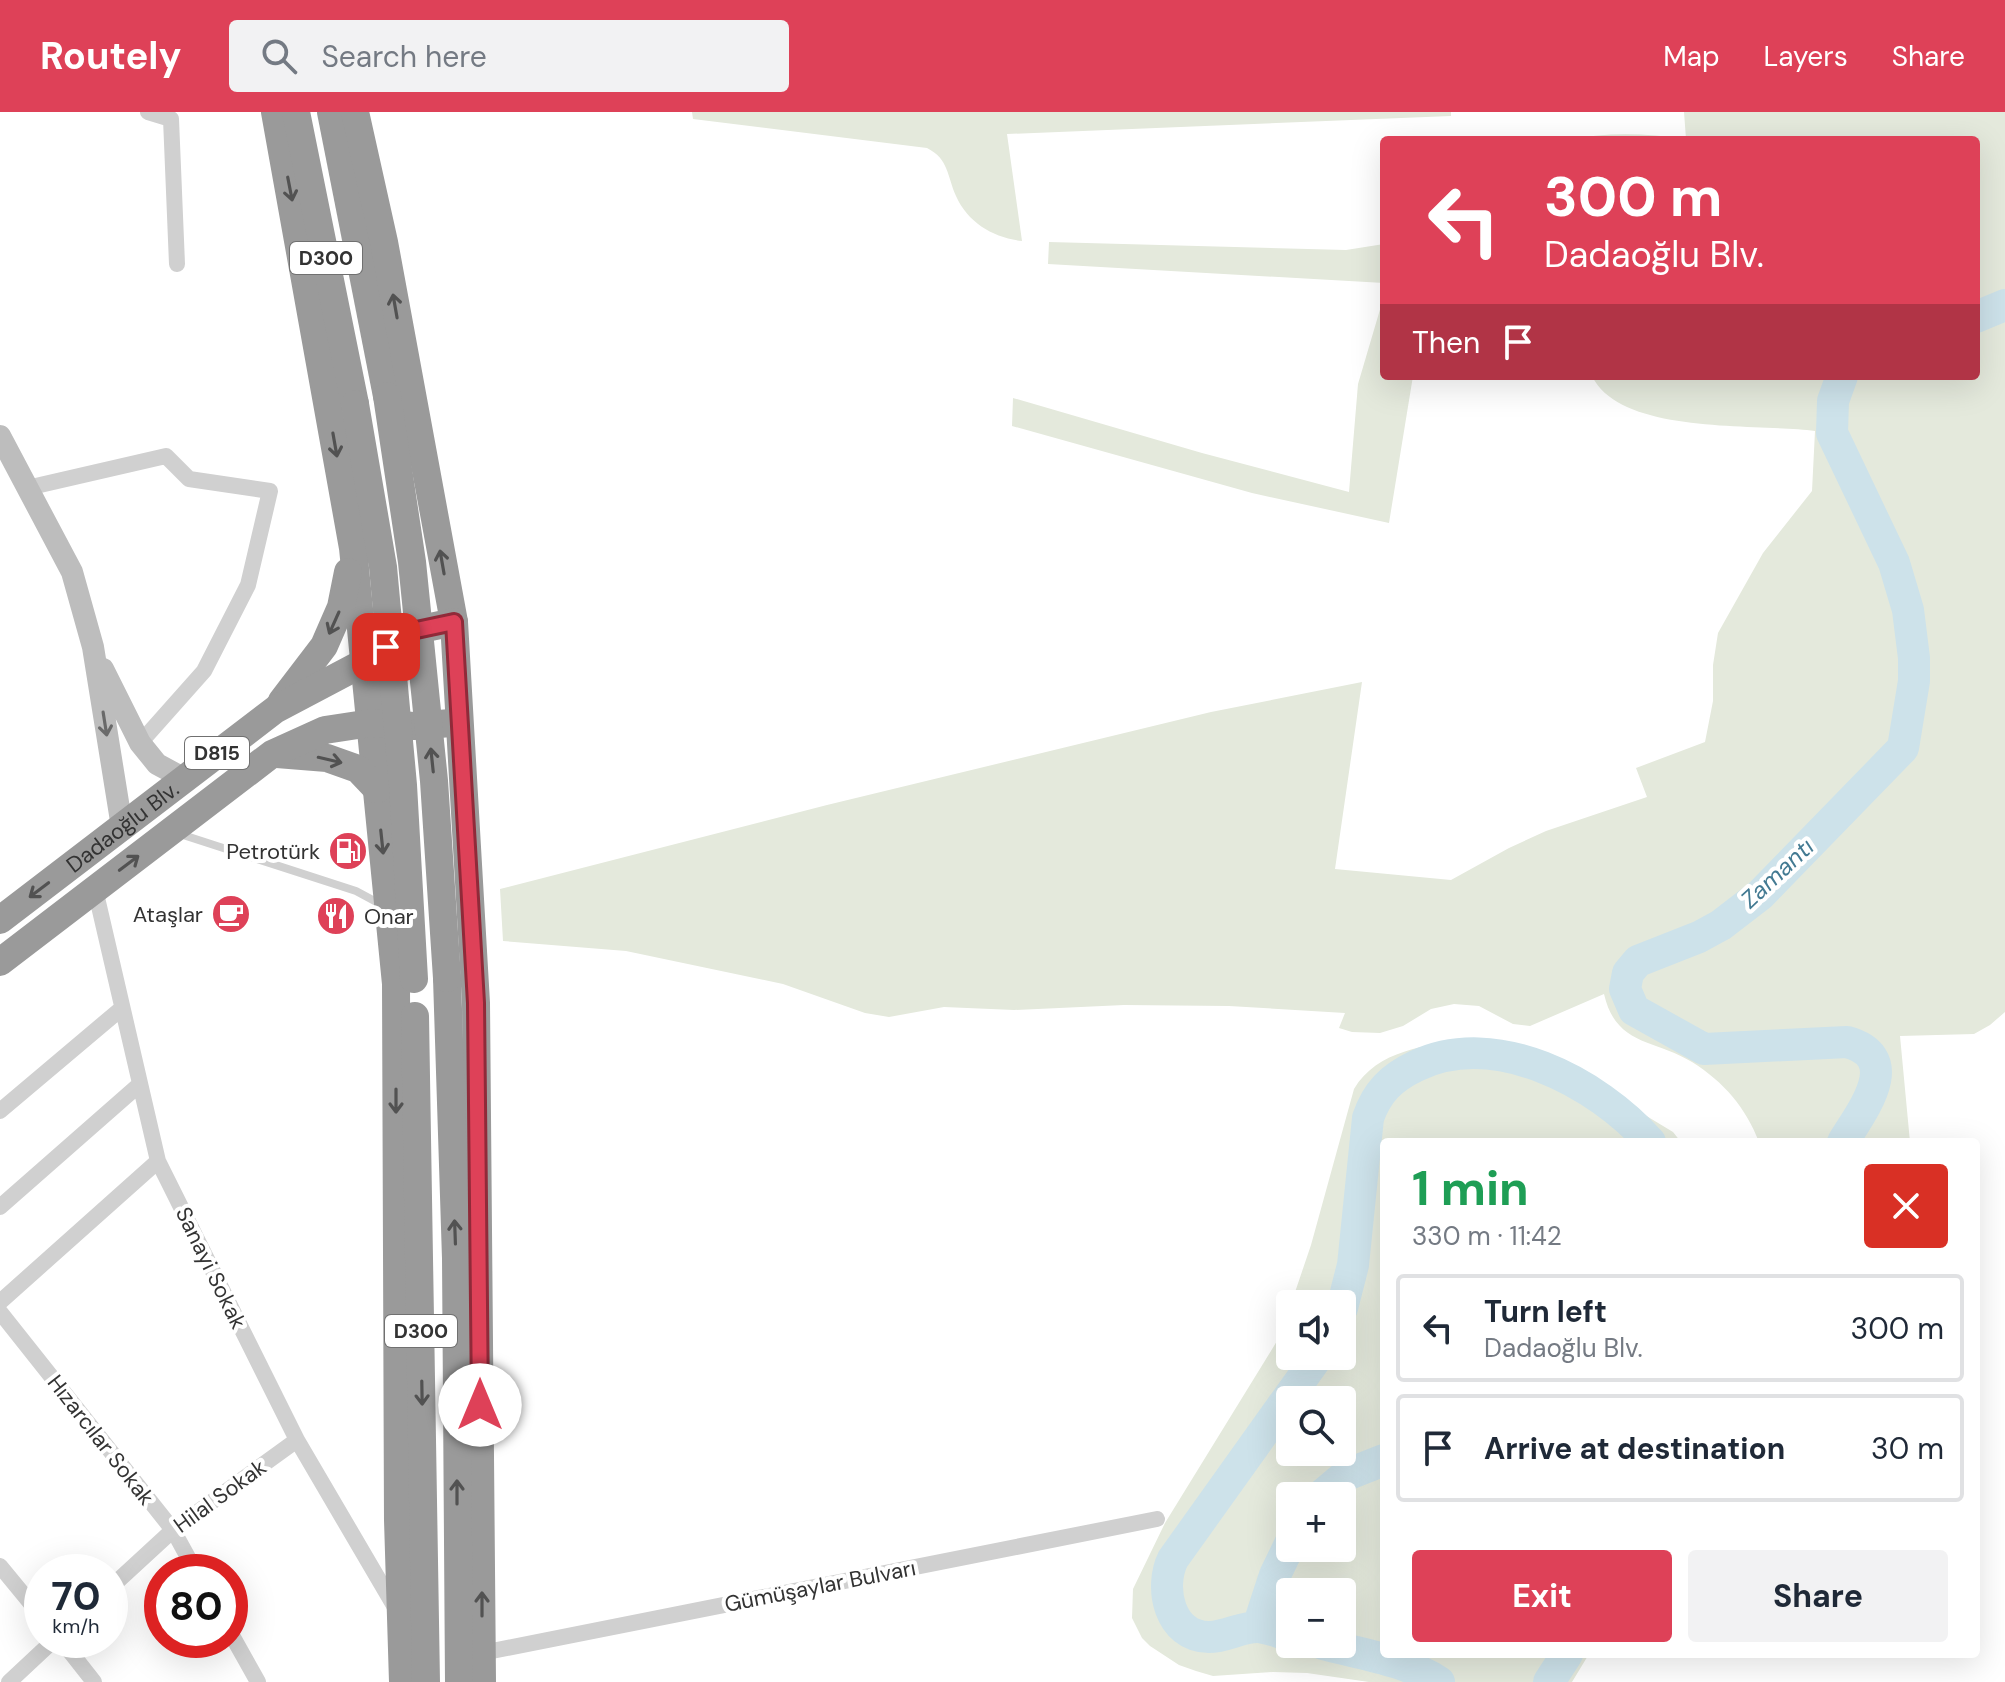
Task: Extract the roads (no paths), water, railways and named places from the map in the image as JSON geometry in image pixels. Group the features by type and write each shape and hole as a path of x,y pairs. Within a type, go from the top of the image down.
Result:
{"highway":[{"path":"275,112 353,548 396,984 398,1504 401,1617 408,1681"},
{"name":"D300","path":"296,112 355,404 383,567 403,785 414,979 408,1681"},
{"name":"D300","path":"331,112 387,396 412,562 434,781 447,978 456,1258 459,1682"},
{"path":"355,112 384,242 454,622 476,1003 482,1682"},
{"path":"276,709 324,646 341,607 353,548"},
{"name":"Dadaoğlu Blv.","path":"0,920 276,709 365,662 407,632 454,622"},
{"name":"Dadaoğlu Blv.","path":"0,962 272,754 325,730 371,723 414,726 459,722"},
{"path":"272,754 327,758 358,769 377,789"}],"main road":[{"path":"0,436 72,572 93,647 122,827"},
{"path":"93,647 140,743 157,764 183,778"}],"street":[{"path":"148,112 171,119 177,264"},
{"path":"27,488 166,456 189,479 270,491 248,585 204,671 140,743"},
{"name":"Sanayi Sokak","path":"95,889 158,1161 297,1440 401,1617"},
{"path":"0,1111 122,1008"},
{"path":"0,1207 140,1084"},
{"path":"0,1302 158,1161"},
{"name":"Hızarcılar Sokak","path":"0,1312 173,1530 186,1554"},
{"name":"Hilal Sokak","path":"128,1571 173,1530 297,1440"},
{"name":"Gümüşaylar Bulvarı","path":"482,1653 1157,1519"},
{"path":"0,1566 24,1595"},
{"path":"9,1682 35,1658"},
{"path":"75,1658 94,1682"},
{"path":"245,1658 258,1682"}],"lane":[{"path":"171,831 356,891 388,908"}],"waterway":[{"name":"Zamantı","path":"1980,315 2005,305"},
{"name":"Zamantı","path":"1841,380 1833,401 1832,433 1894,563 1908,610 1914,681 1903,748 1760,895 1721,925 1699,937 1638,961 1628,973 1625,989 1634,1010 1704,1049 1847,1042 1864,1050 1873,1060 1876,1073 1874,1087 1845,1138"},
{"path":"1347,1290 1353,1265 1368,1118 1381,1093 1392,1081 1416,1066 1447,1056 1478,1053 1543,1067 1602,1099 1646,1138"},
{"path":"1276,1631 1259,1627 1215,1637 1195,1635 1176,1620 1167,1583 1173,1559 1308,1370"},
{"path":"1338,1482 1346,1475 1380,1462"},
{"path":"1258,1627 1281,1562"},
{"path":"1356,1652 1412,1668 1439,1682"},
{"name":"Zamantı","path":"1549,1682 1564,1658"}],"place":[{"name":"Petrotürk","path":"348,851"},
{"name":"Ataşlar","path":"231,914"},
{"name":"Onar","path":"336,916"}]}
